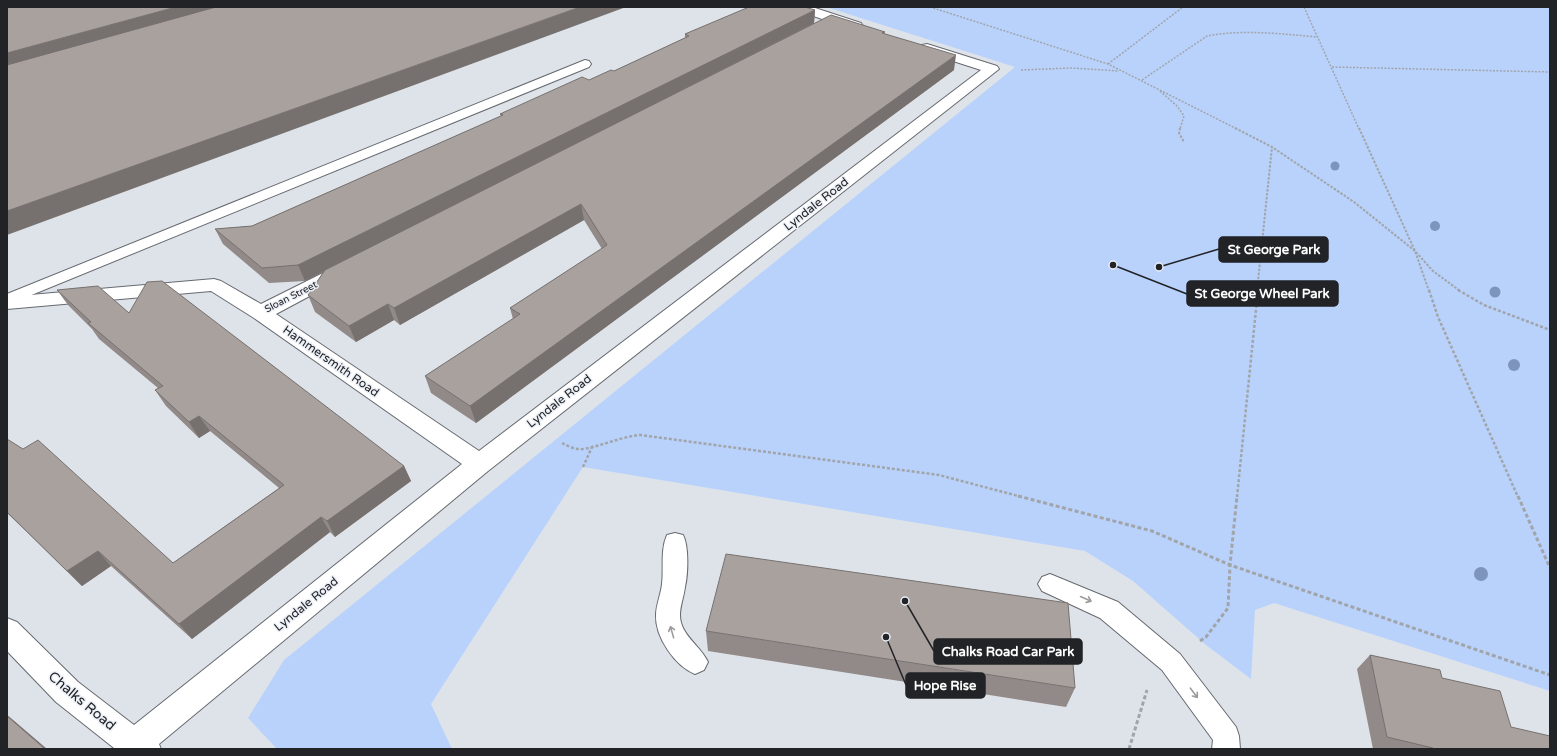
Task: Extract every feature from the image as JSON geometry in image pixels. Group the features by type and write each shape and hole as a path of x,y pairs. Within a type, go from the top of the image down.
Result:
{"street":[{"path":"800,7 865,29"},
{"path":"813,30 834,19"},
{"path":"917,45 990,70"},
{"name":"Lyndale Road","path":"136,747 528,425 990,70"},
{"name":"Sloan Street","path":"261,313 353,266"},
{"name":"Hammersmith Road","path":"7,301 214,284 261,313 479,464"},
{"name":"Chalks Road","path":"7,631 67,692 136,747"}],"lane":[{"path":"7,301 586,64"},
{"path":"675,542 674,585 668,615 672,636 695,662"},
{"path":"1050,584 1109,610 1171,662 1226,736 1226,749"}],"path":[{"path":"930,7 1108,64 1272,147 1354,202 1415,251 1433,271 1459,290 1484,305 1550,330"},
{"path":"1108,64 1183,7"},
{"path":"1304,7 1319,37 1415,251 1438,317 1550,568"},
{"path":"1142,80 1207,36 1216,33 1260,33 1319,37"},
{"path":"1332,67 1550,72"},
{"path":"990,70 1071,68 1122,71"},
{"path":"1156,88 1177,106 1184,116 1179,133 1184,142"},
{"path":"1230,565 1272,147"},
{"path":"528,425 573,448 582,449 627,436 640,435 939,475 1152,531 1230,565 1550,675"},
{"path":"583,466 592,446"}],"shaded area":[{"path":"826,7 1550,7 1550,691 1274,603 1255,610 1251,679 1206,645 1133,581 1085,551 583,467 431,704 452,749 277,749 248,718 284,660 1015,67"}],"building":[{"path":"7,7 176,7 7,53"},
{"path":"216,7 580,7 7,211 7,65"},
{"path":"749,7 805,7 815,10 298,265 262,268 215,229 252,226 503,115 500,114 582,77 589,80 611,70 614,71 689,36 685,34"},
{"path":"831,15 885,32 882,33 956,55 470,406 425,376 520,314 510,308 607,245 581,204 394,308 388,304 349,326 308,295 325,270"},
{"path":"162,281 404,466 327,521 321,517 179,624 98,551 67,571 7,512 7,439 23,449 38,440 173,563 284,485 199,416 189,422 155,390 163,386 88,323 91,322 57,290 98,286 129,313 147,282"},
{"path":"726,554 1068,603 1075,688 706,631"},
{"path":"1370,655 1440,670 1442,678 1500,691 1511,727 1550,736 1550,749 1433,749 1387,737"},
{"path":"7,716 45,749 7,749"}],"place":[{"name":"St George Wheel Park","path":"1113,265"},
{"name":"St George Park","path":"1159,267"},
{"name":"Chalks Road Car Park","path":"905,601"},
{"name":"Hope Rise","path":"886,637"}]}
